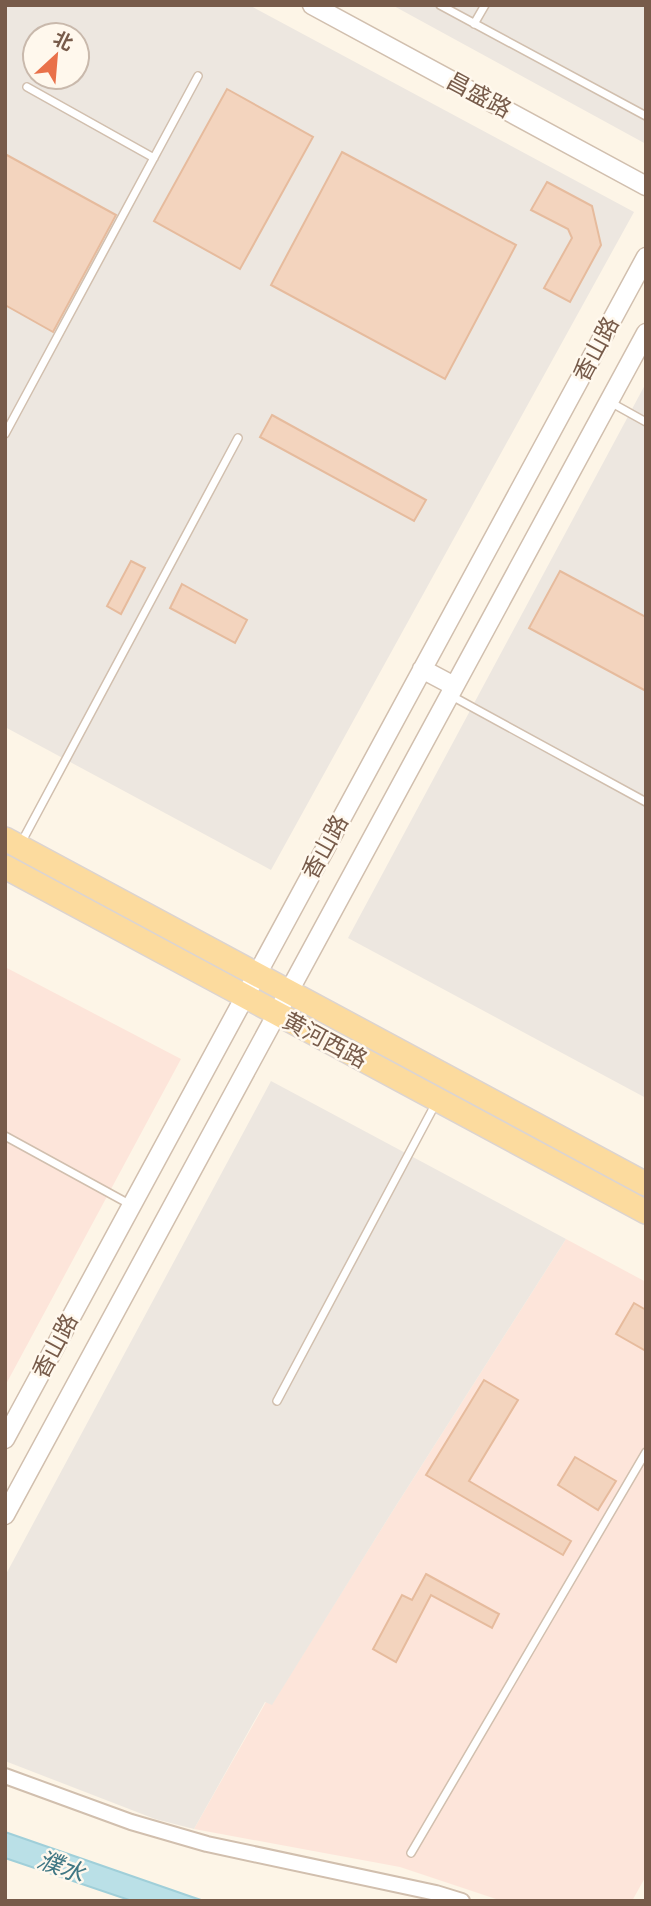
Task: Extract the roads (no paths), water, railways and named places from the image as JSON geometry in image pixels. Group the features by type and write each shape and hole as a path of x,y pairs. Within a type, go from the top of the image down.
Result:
{"main road":[{"name":"黄河西路","path":"12,843 646,1184"},
{"name":"黄河西路","path":"5,867 646,1212"}],"street":[{"name":"昌盛路","path":"312,5 646,186"},
{"name":"香山路","path":"5,1439 646,257"},
{"name":"香山路","path":"5,1515 646,333"},
{"path":"422,668 452,690"},
{"path":"5,1776 131,1822 207,1844 396,1884 462,1901"}],"lane":[{"path":"440,5 646,116"},
{"path":"474,24 485,5"},
{"path":"5,434 198,76"},
{"path":"34,91 154,158"},
{"path":"609,401 646,422"},
{"path":"12,843 238,438"},
{"path":"452,690 646,802"},
{"path":"277,1401 437,1101"},
{"path":"5,1136 131,1205"},
{"path":"411,1853 646,1452"}],"water":[{"name":"濮水","path":"5,1832 204,1901 132,1901 5,1858"}]}
